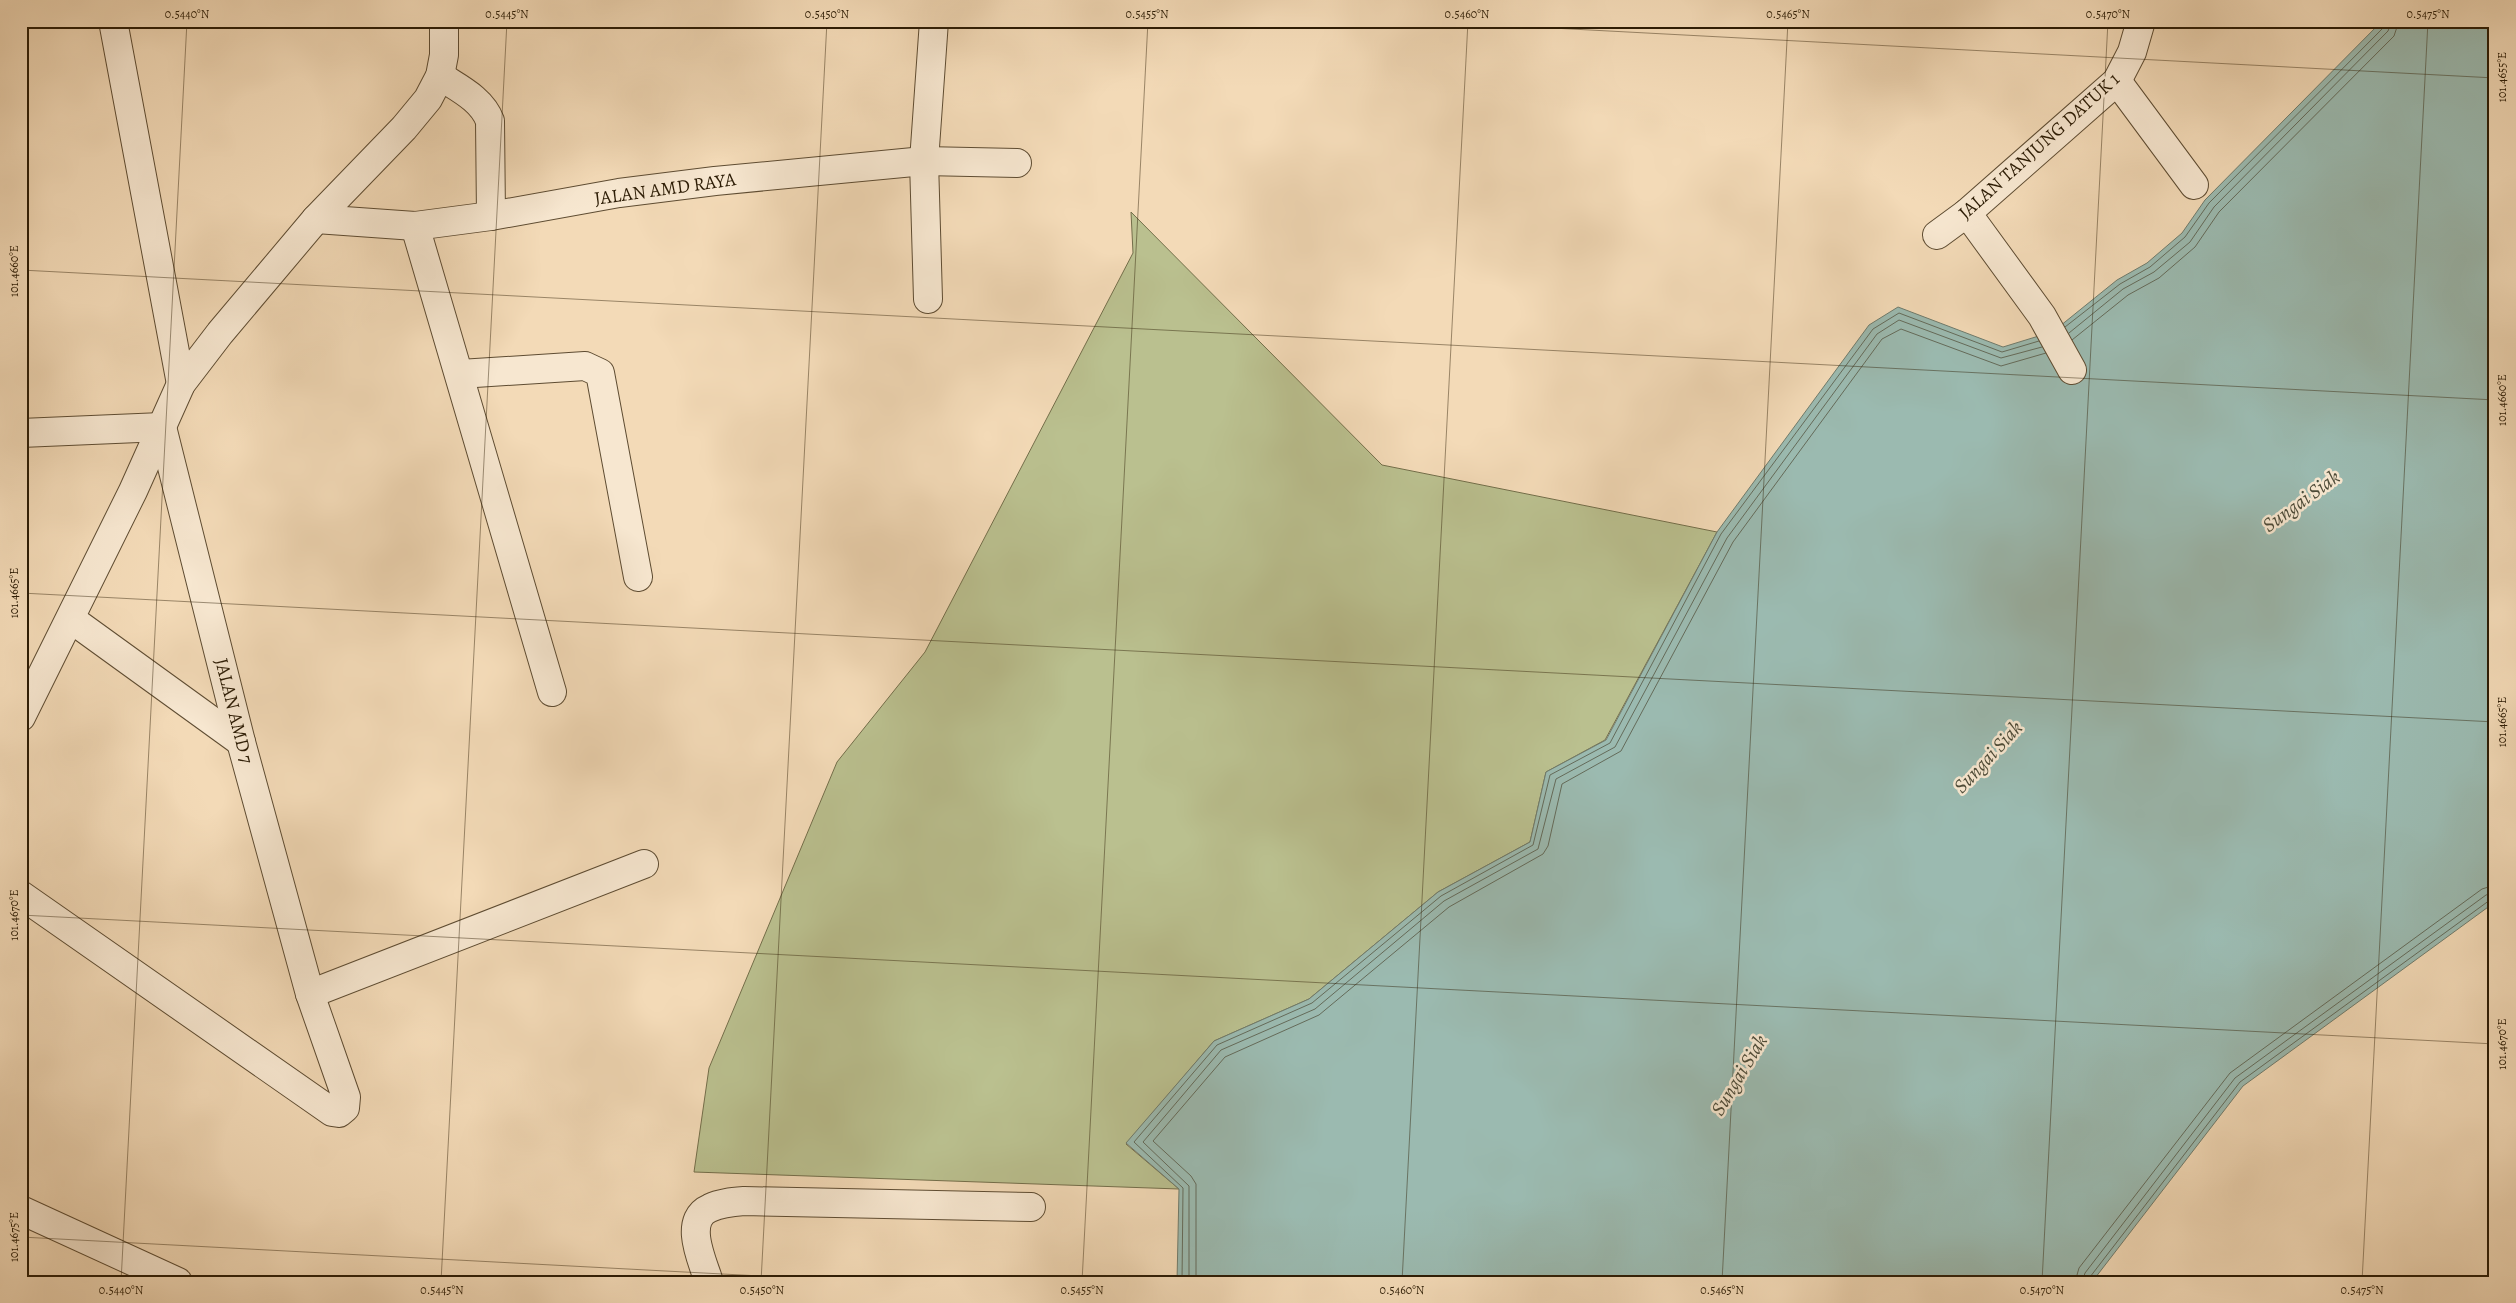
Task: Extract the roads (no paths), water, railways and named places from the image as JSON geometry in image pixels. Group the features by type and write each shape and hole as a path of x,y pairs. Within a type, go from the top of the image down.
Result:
{"street":[{"path":"113,21 181,384"},
{"path":"21,717 71,619 181,384 220,333 316,219 404,128 428,99 440,76 444,54 444,21"},
{"path":"928,299 924,161 934,21"},
{"name":"JALAN TANJUNG DATUK 1","path":"1937,235 1967,213 2117,81 2132,52 2141,21"},
{"path":"440,76 478,101 486,110 490,121 491,216"},
{"path":"2117,81 2194,185"},
{"name":"JALAN AMD RAYA","path":"316,219 415,226 491,216 619,193 715,181 924,161 1017,163"},
{"path":"1967,213 2042,316 2072,370"},
{"path":"415,226 552,692"},
{"path":"460,374 585,366 600,373 638,576"},
{"path":"21,433 162,427"},
{"name":"JALAN AMD 7","path":"21,895 332,1112 339,1112 345,1108 346,1097 310,994 241,742 162,427"},
{"path":"71,619 241,742"},
{"path":"310,994 644,864"},
{"path":"709,1282 696,1238 695,1228 698,1218 707,1208 718,1205 744,1201 1031,1208"},
{"path":"21,1210 178,1282"}],"water":[{"name":"Sungai Siak","path":"2382,21 2495,21 2495,902 2243,1086 2092,1282 1177,1282 1179,1189 1126,1143 1214,1041 1309,999 1438,892 1530,842 1546,772 1606,740 1717,532 1869,325 1898,307 2003,347 2042,335 2060,326 2117,280 2147,263 2182,233 2205,200"}]}
